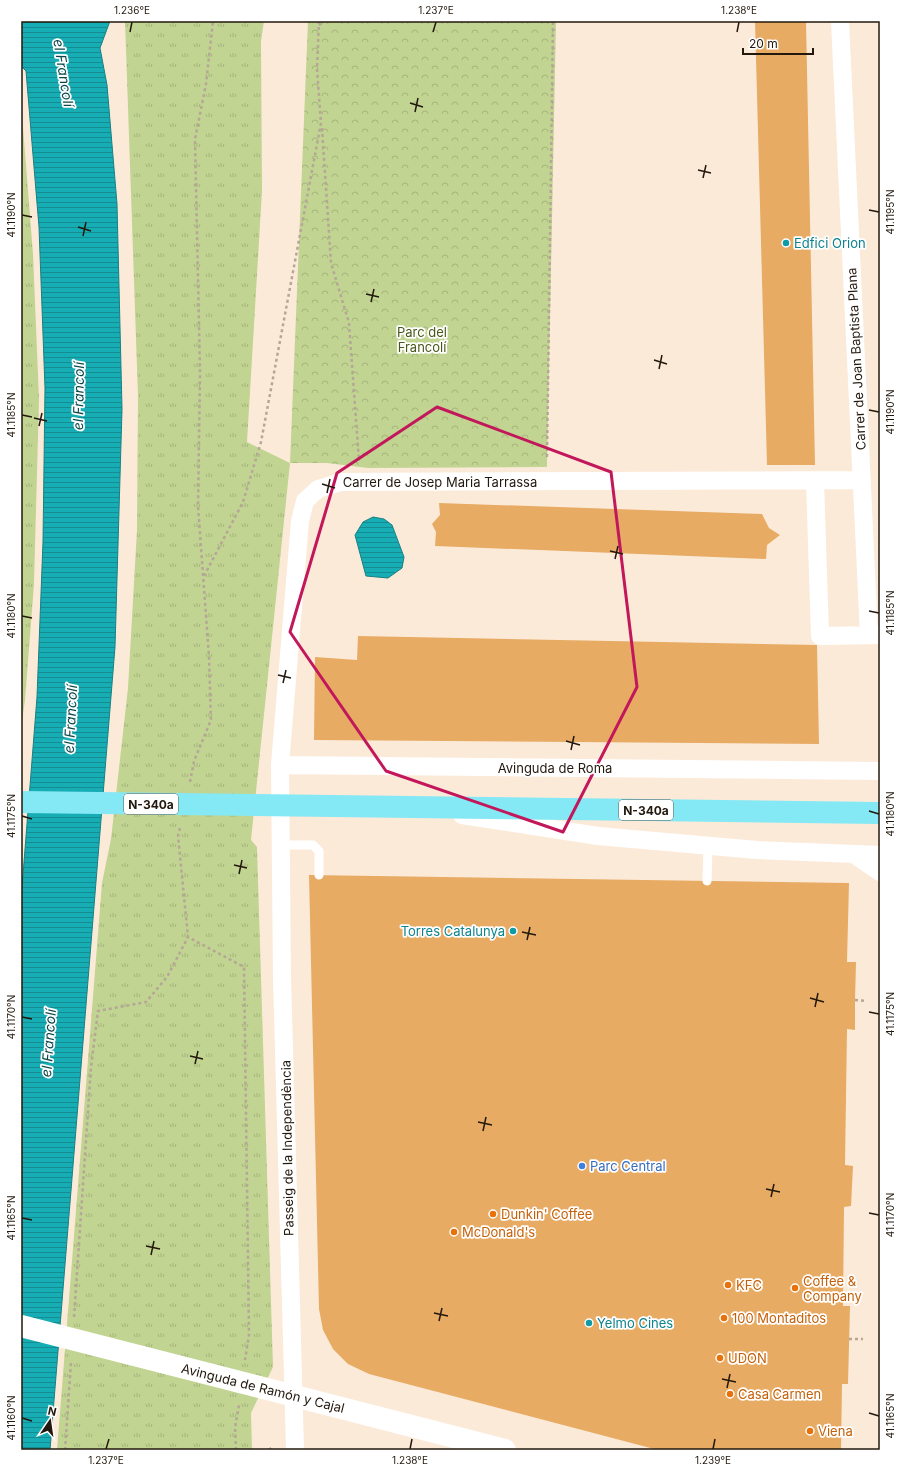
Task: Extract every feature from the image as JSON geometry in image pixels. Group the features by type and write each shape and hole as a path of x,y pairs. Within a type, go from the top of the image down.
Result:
{"main road":[{"name":"N-340a","path":"21,802 880,813"}],"street":[{"name":"Carrer de Joan Baptista Plana","path":"815,482 820,636 875,635 862,480 840,21"},
{"path":"815,482 862,480"},
{"name":"Carrer de Josep Maria Tarrassa","path":"280,806 280,765 300,521 305,501 318,489 341,482 815,482"},
{"name":"Avinguda de Roma","path":"830,770 880,759"},
{"name":"Avinguda de Roma","path":"280,765 880,771"},
{"name":"Passeig de la Independència","path":"280,806 287,1187 284,1394 295,1450"},
{"path":"412,808 598,836 757,850 880,855"},
{"path":"855,855 880,872"},
{"name":"Avinguda de Ramón y Cajal","path":"21,1326 505,1450"}],"lane":[{"path":"281,845 313,845 319,851 319,875"},
{"path":"708,846 708,881"}],"path":[{"path":"189,784 194,761 211,720 198,506 200,372 194,139 206,84 213,21"},
{"path":"319,21 318,69 331,263 349,324 360,482"},
{"path":"319,26 325,21"},
{"path":"547,457 553,21"},
{"path":"203,577 243,502 261,442 321,123"},
{"path":"74,1318 91,1067 98,1011 146,1002 167,977 188,938 178,836 181,821"},
{"path":"188,938 244,967 249,1336 244,1366"},
{"path":"855,1000 867,1001"},
{"path":"849,1339 864,1339"},
{"path":"64,1450 71,1357"},
{"path":"236,1450 235,1428 240,1397"},
{"path":"269,1450 273,1445"}],"highlighted area":[{"path":"437,407 611,472 637,687 563,832 386,771 290,632 337,473"}],"green space":[{"path":"125,21 264,21 261,41 262,191 247,442 290,463 251,840 257,847 273,1367 251,1413 252,1450 57,1450 102,883 111,839 128,688 137,530 138,396"},
{"name":"Parc del Francolí","path":"308,21 556,21 547,467 368,468 327,463 290,463"},
{"path":"21,102 33,254 39,399 34,584 25,700 21,728"}],"water":[{"name":"el Francolí","path":"21,21 110,21 100,48 107,85 117,204 122,409 115,647 50,1450 21,1450 21,900 37,697 43,542 45,388 39,227 26,71 21,66"},
{"path":"373,517 384,519 392,525 404,557 402,568 388,578 366,576 355,535 363,522"}],"building":[{"name":"Edfici Orion","path":"755,21 806,21 815,465 767,465"},
{"path":"439,503 762,514 769,528 780,535 767,545 766,559 435,546 436,532 432,524 440,515"},
{"path":"358,636 817,645 819,744 314,740 315,657 357,660"},
{"name":"Parc Central","path":"309,875 849,883 847,962 856,962 855,1030 847,1029 845,1165 853,1166 851,1206 844,1207 843,1306 850,1306 848,1384 842,1384 841,1450 658,1450 369,1374 348,1364 333,1349 323,1330 319,1309"}],"place":[{"name":"Edfici Orion","path":"786,243"},
{"name":"Torres Catalunya","path":"513,931"},
{"name":"Parc Central","path":"582,1166"},
{"name":"Dunkin' Coffee","path":"493,1214"},
{"name":"McDonald's","path":"454,1232"},
{"name":"KFC","path":"728,1285"},
{"name":"Coffee & Company","path":"795,1288"},
{"name":"100 Montaditos","path":"724,1318"},
{"name":"Yelmo Cines","path":"589,1323"},
{"name":"UDON","path":"720,1358"},
{"name":"Casa Carmen","path":"730,1394"},
{"name":"Viena","path":"810,1431"}]}
